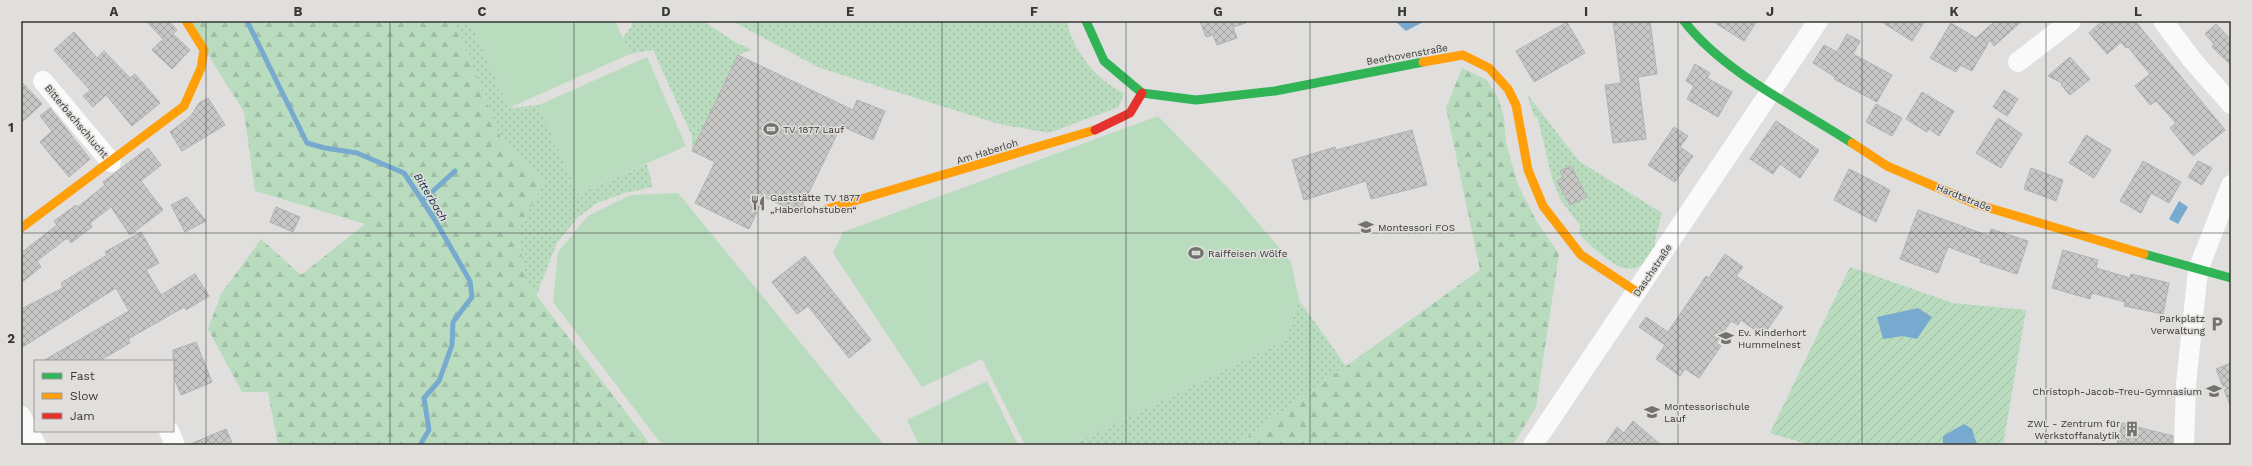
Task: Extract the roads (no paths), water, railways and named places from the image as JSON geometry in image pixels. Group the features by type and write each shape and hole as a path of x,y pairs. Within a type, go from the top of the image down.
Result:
{"street":[{"name":"Bitterbachschlucht","path":"21,228 184,106 202,68 204,50 186,21"},
{"path":"1086,21 1104,61 1142,93"},
{"name":"Hardtstraße","path":"1684,21 1698,39 1769,93 1823,124 1887,166 1976,204 2198,270 2231,278"},
{"name":"Daschstraße","path":"1533,445 1818,21"},
{"path":"2018,62 2071,21"},
{"path":"2163,21 2192,61 2231,104"},
{"name":"Beethovenstraße","path":"1142,93 1196,100 1275,91 1393,66 1463,55 1489,68 1508,89 1516,105 1528,170 1543,206 1581,255 1637,292"},
{"name":"Bitterbachschlucht","path":"43,80 111,162"},
{"name":"Am Haberloh","path":"827,209 1104,127 1130,113 1142,93"},
{"path":"2184,445 2186,384 2198,270 2231,185"},
{"path":"21,416 36,445"},
{"path":"169,432 174,445"}],"water":[{"path":"1395,21 1425,21 1406,31"},
{"path":"2179,201 2188,207 2178,224 2169,219"},
{"path":"1918,308 1932,317 1917,339 1903,336 1883,339 1877,317"},
{"path":"1964,424 1972,429 1977,445 1943,445 1943,436"}],"waterway":[{"name":"Bitterbach","path":"247,21 307,143 325,148 357,153 404,173 435,220 470,281 472,297 453,322 452,345 439,381 424,398 429,430 420,445"},
{"path":"423,200 455,171"}],"place":[{"name":"TV 1877 Lauf","path":"771,129"},
{"name":"Gaststätte TV 1877 „Haberlohstuben“","path":"758,203"},
{"name":"Montessori FOS","path":"1366,227"},
{"name":"Raiffeisen Wölfe","path":"1196,253"},
{"name":"Parkplatz Verwaltung","path":"2217,324"},
{"name":"Ev. Kinderhort Hummelnest","path":"1726,338"},
{"name":"Christoph-Jacob-Treu-Gymnasium","path":"2214,391"},
{"name":"Montessorischule Lauf","path":"1652,412"},
{"name":"ZWL - Zentrum für Werkstoffanalytik","path":"2132,429"}]}
